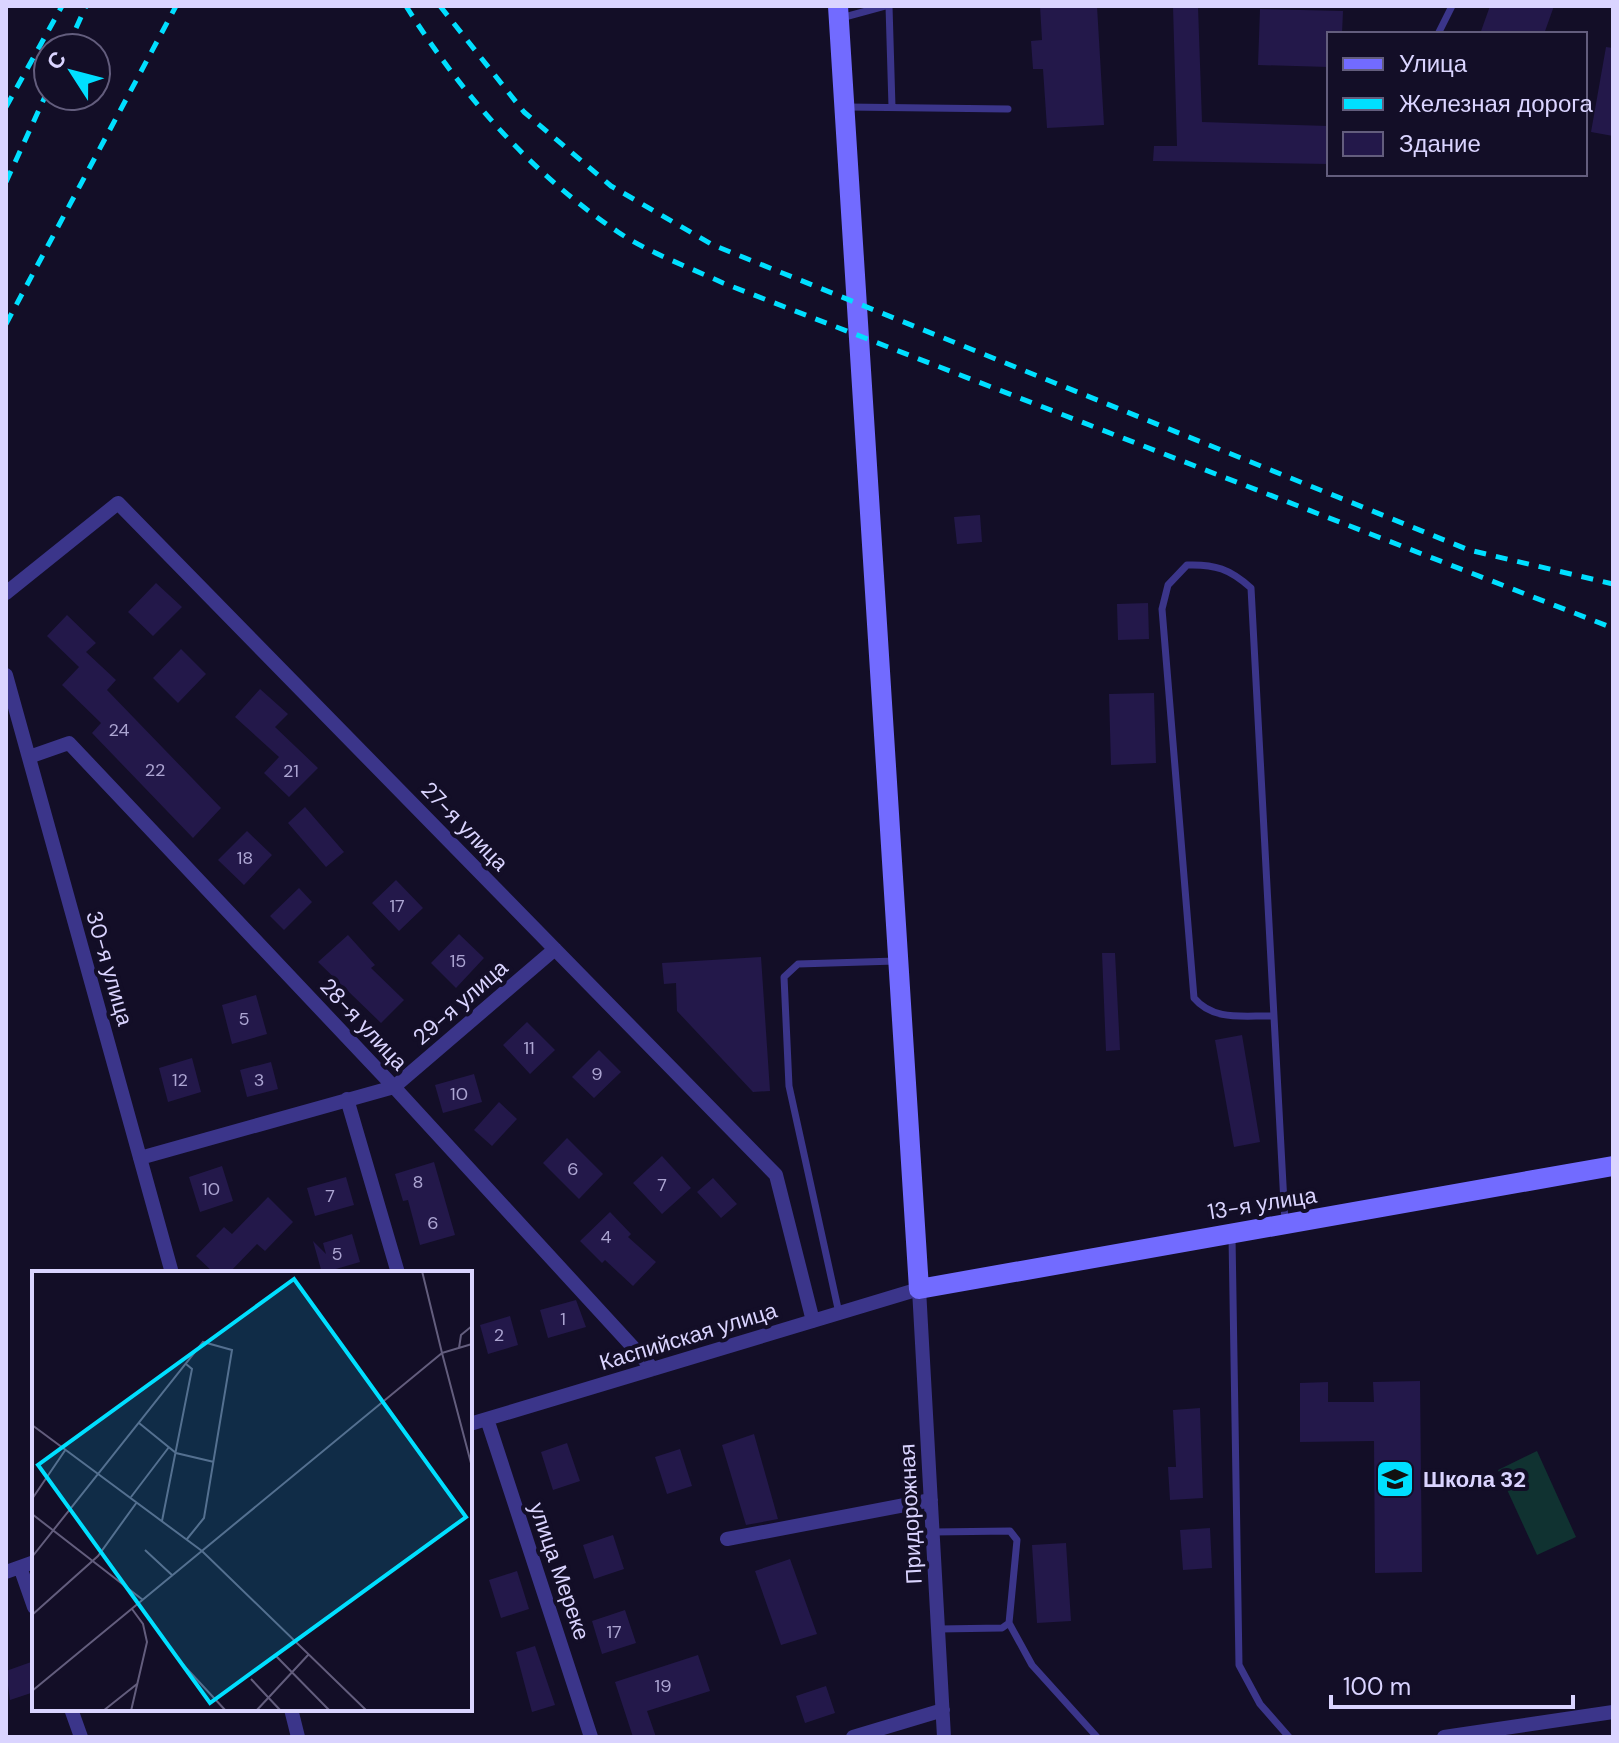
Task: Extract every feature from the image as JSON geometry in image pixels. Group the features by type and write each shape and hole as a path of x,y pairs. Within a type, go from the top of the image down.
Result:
{"street":[{"path":"838,12 919,1289"},
{"name":"27-я улица","path":"6,593 118,503 776,1175 813,1321"},
{"name":"30-я улица","path":"6,675 171,1271"},
{"name":"28-я улица","path":"29,757 69,743 394,1087 653,1369"},
{"name":"29-я улица","path":"140,1158 394,1087 555,949"},
{"path":"347,1099 397,1271"},
{"name":"13-я улица","path":"919,1289 1613,1166"},
{"name":"Каспийская улица","path":"472,1423 919,1289"},
{"name":"Придорожная","path":"919,1289 944,1737"},
{"name":"улица Мереке","path":"487,1419 591,1737"},
{"path":"727,1539 931,1500"},
{"path":"20,1567 32,1601"},
{"path":"853,1737 943,1710"},
{"path":"72,1711 81,1737"},
{"path":"292,1711 298,1737"},
{"path":"1444,1737 1613,1712"}],"lane":[{"path":"838,12 887,6 892,107"},
{"path":"1439,32 1452,6"},
{"path":"844,107 1008,109"},
{"path":"1274,1016 1216,1015 1204,1010 1194,998 1162,609 1168,585 1187,565 1214,564 1236,574 1251,588 1274,1016 1285,1224"},
{"path":"839,1313 789,1086 784,977 798,964 898,961"},
{"path":"1232,1233 1239,1665 1260,1704 1289,1737"},
{"path":"933,1532 1010,1531 1014,1534 1017,1540 1009,1623 1032,1665 1097,1737"},
{"path":"939,1629 1002,1628 1009,1623"}],"green space":[{"path":"1537,1451 1576,1537 1537,1555 1498,1470"}],"building":[{"path":"1040,6 1097,6 1104,125 1047,128 1043,69 1033,69 1031,41 1042,40"},
{"path":"1173,6 1198,6 1202,122 1327,126 1327,164 1153,161 1154,146 1177,146"},
{"path":"1490,6 1554,6 1545,32 1481,32"},
{"path":"1260,9 1343,11 1342,32 1327,32 1327,67 1258,65"},
{"path":"1606,47 1613,48 1613,136 1591,132"},
{"path":"980,515 982,542 957,544 954,517"},
{"path":"156,583 182,607 153,636 128,612"},
{"path":"1148,603 1149,639 1118,640 1117,604"},
{"path":"67,615 96,643 86,652 116,680 107,690 221,808 193,838 92,733 101,723 62,685 79,667 47,636"},
{"path":"181,649 206,674 178,703 153,678"},
{"path":"260,689 288,714 275,727 318,768 289,797 264,773 279,757 235,717"},
{"path":"1154,693 1156,763 1111,765 1109,694"},
{"path":"305,807 344,852 326,867 288,823"},
{"path":"247,831 272,855 244,885 218,860"},
{"path":"396,880 423,908 399,931 372,903"},
{"path":"299,888 312,902 284,930 270,916"},
{"path":"459,934 484,958 456,988 431,963"},
{"path":"348,935 375,965 371,968 404,1000 381,1023 318,962"},
{"path":"1102,953 1115,953 1120,1050 1106,1051"},
{"path":"761,957 770,1091 753,1092 677,1011 676,983 664,984 662,963"},
{"path":"256,995 267,1034 232,1044 222,1005"},
{"path":"527,1022 555,1050 530,1074 503,1045"},
{"path":"1242,1035 1260,1142 1234,1147 1215,1040"},
{"path":"599,1050 621,1072 594,1098 572,1077"},
{"path":"192,1058 201,1092 168,1102 159,1068"},
{"path":"271,1062 278,1089 247,1097 240,1070"},
{"path":"474,1074 482,1102 443,1113 435,1085"},
{"path":"499,1102 517,1119 492,1146 474,1130"},
{"path":"567,1138 603,1174 579,1199 543,1163"},
{"path":"662,1156 691,1188 662,1214 633,1183"},
{"path":"434,1162 455,1235 420,1245 408,1200 403,1201 395,1174"},
{"path":"222,1166 233,1201 200,1212 189,1177"},
{"path":"346,1177 354,1205 315,1216 307,1188"},
{"path":"713,1178 737,1204 721,1218 697,1192"},
{"path":"268,1197 293,1222 265,1251 257,1244 231,1271 212,1271 196,1256 224,1227 232,1234"},
{"path":"610,1212 631,1234 628,1237 656,1262 633,1286 605,1260 602,1263 580,1241"},
{"path":"352,1234 360,1262 321,1271 313,1241 326,1254 323,1243"},
{"path":"576,1300 586,1327 548,1338 540,1310"},
{"path":"510,1316 518,1345 488,1354 480,1325"},
{"path":"1420,1381 1422,1572 1375,1573 1374,1441 1300,1442 1300,1383 1328,1382 1328,1402 1374,1402 1373,1382"},
{"path":"1200,1408 1203,1498 1170,1500 1168,1467 1176,1467 1173,1410"},
{"path":"754,1434 778,1519 746,1525 722,1445"},
{"path":"567,1443 580,1481 553,1490 541,1452"},
{"path":"680,1449 692,1486 667,1494 655,1457"},
{"path":"1210,1528 1212,1568 1183,1570 1180,1530"},
{"path":"613,1535 624,1569 594,1579 583,1545"},
{"path":"1066,1543 1071,1621 1037,1623 1032,1545"},
{"path":"790,1559 817,1634 781,1645 755,1571"},
{"path":"517,1571 529,1609 501,1618 489,1580"},
{"path":"625,1610 636,1643 602,1654 592,1621"},
{"path":"535,1646 555,1705 532,1712 516,1652"},
{"path":"698,1655 710,1691 647,1711 656,1737 633,1737 615,1682"},
{"path":"32,1662 32,1693 10,1700 6,1671"},
{"path":"826,1686 835,1713 805,1723 796,1696"}],"railway":[{"path":"6,107 62,6"},
{"path":"74,32 86,6"},
{"path":"6,324 176,6"},
{"path":"406,6 451,71 527,158 586,209 643,247 723,283 1613,628"},
{"path":"440,6 524,112 611,186 713,245 1469,550 1613,584"},
{"path":"6,182 38,112"}],"place":[{"name":"Школа 32","path":"1395,1479"}]}
